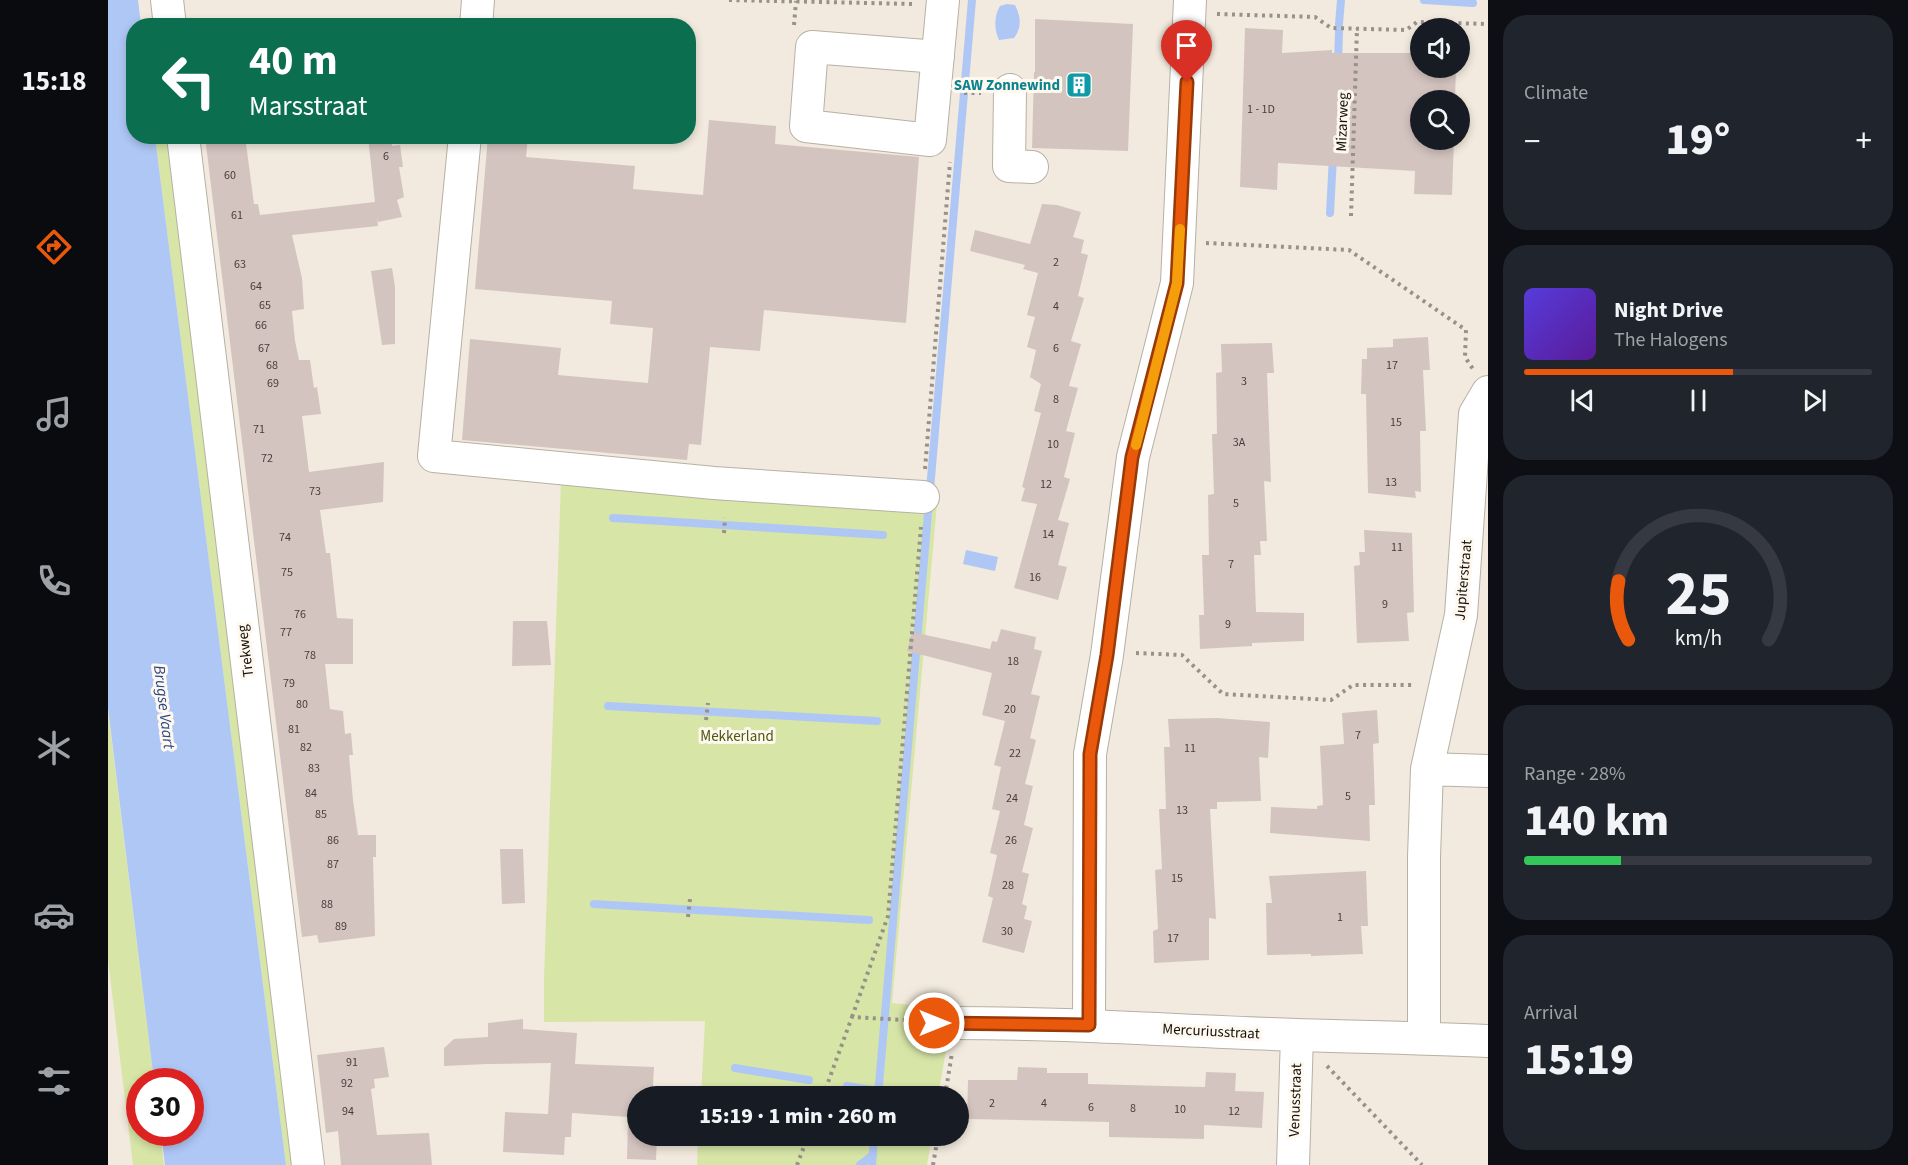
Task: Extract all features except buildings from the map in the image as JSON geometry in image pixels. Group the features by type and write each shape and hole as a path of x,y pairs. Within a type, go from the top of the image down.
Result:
{"street":[{"path":"167,0 169,18"},
{"path":"477,18 478,0"},
{"path":"938,57 812,47 806,126 930,140 938,57 942,2"},
{"path":"1089,1025 1090,754 1107,655 1132,457 1177,283 1190,7"},
{"path":"1010,90 1009,166 1032,167"},
{"name":"Trekweg","path":"184,144 308,1165"},
{"path":"464,144 434,456 714,483 923,497"},
{"name":"Jupiterstraat","path":"1424,1038 1424,857 1427,769 1461,615 1475,414 1482,383"},
{"path":"1427,769 1488,771"},
{"name":"Mercuriusstraat","path":"945,1023 1089,1025 1488,1041"},
{"name":"Venusstraat","path":"1293,1165 1297,1035"}],"path":[{"path":"729,0 942,2"},
{"path":"1190,7 1315,17 1331,28 1406,30 1417,22 1488,24"},
{"name":"Mizarweg","path":"1351,216 1357,28"},
{"path":"1179,242 1349,250 1466,330 1465,357 1482,383"},
{"path":"723,533 725,518"},
{"path":"1107,655 1126,652 1182,655 1223,694 1331,700 1353,685 1445,685"},
{"path":"706,720 708,703"},
{"path":"688,917 690,899"},
{"path":"827,1086 852,1017 896,1020"},
{"path":"945,1023 945,1086"},
{"path":"1297,1035 1422,1165"},
{"path":"797,1165 804,1146"},
{"path":"933,1165 936,1146"}],"green space":[{"path":"156,144 172,144 297,1165 286,1165"},
{"name":"Mekkerland","path":"561,480 923,497 937,504 892,1003 943,1008 951,1022 940,1086 702,1086 705,1021 544,1022"},
{"path":"108,711 152,1068 126,1068 126,1108 108,960"},
{"path":"131,1146 162,1146 164,1165 133,1165"},
{"path":"698,1146 930,1146 927,1165 697,1165"}],"water":[{"name":"Brugse Vaart","path":"108,0 138,0 140,18 126,18 126,144 156,144 286,1165 165,1165 163,1146 204,1146 204,1068 152,1068 108,708"},
{"path":"1015,5 1019,26 1014,38 999,40 996,18 1000,6"},
{"path":"966,550 998,557 995,571 963,564"}],"waterway":[{"path":"879,1086 972,0"},
{"path":"1339,24 1341,0"},
{"path":"1424,0 1473,3"},
{"path":"1338,63 1339,32"},
{"path":"1330,213 1333,157"},
{"path":"613,518 883,535"},
{"path":"608,706 877,721"},
{"path":"594,904 869,920"},
{"path":"735,1068 809,1080"},
{"path":"872,1165 873,1146"},
{"path":"860,1165 873,1155"}],"slow traffic":[{"path":"1136,445 1177,283 1180,229"}],"place":[{"name":"SAW Zonnewind","path":"1079,85"}],"route":[{"path":"934,1023 1089,1025 1090,754 1107,655 1132,457 1177,283 1187,82"}]}
